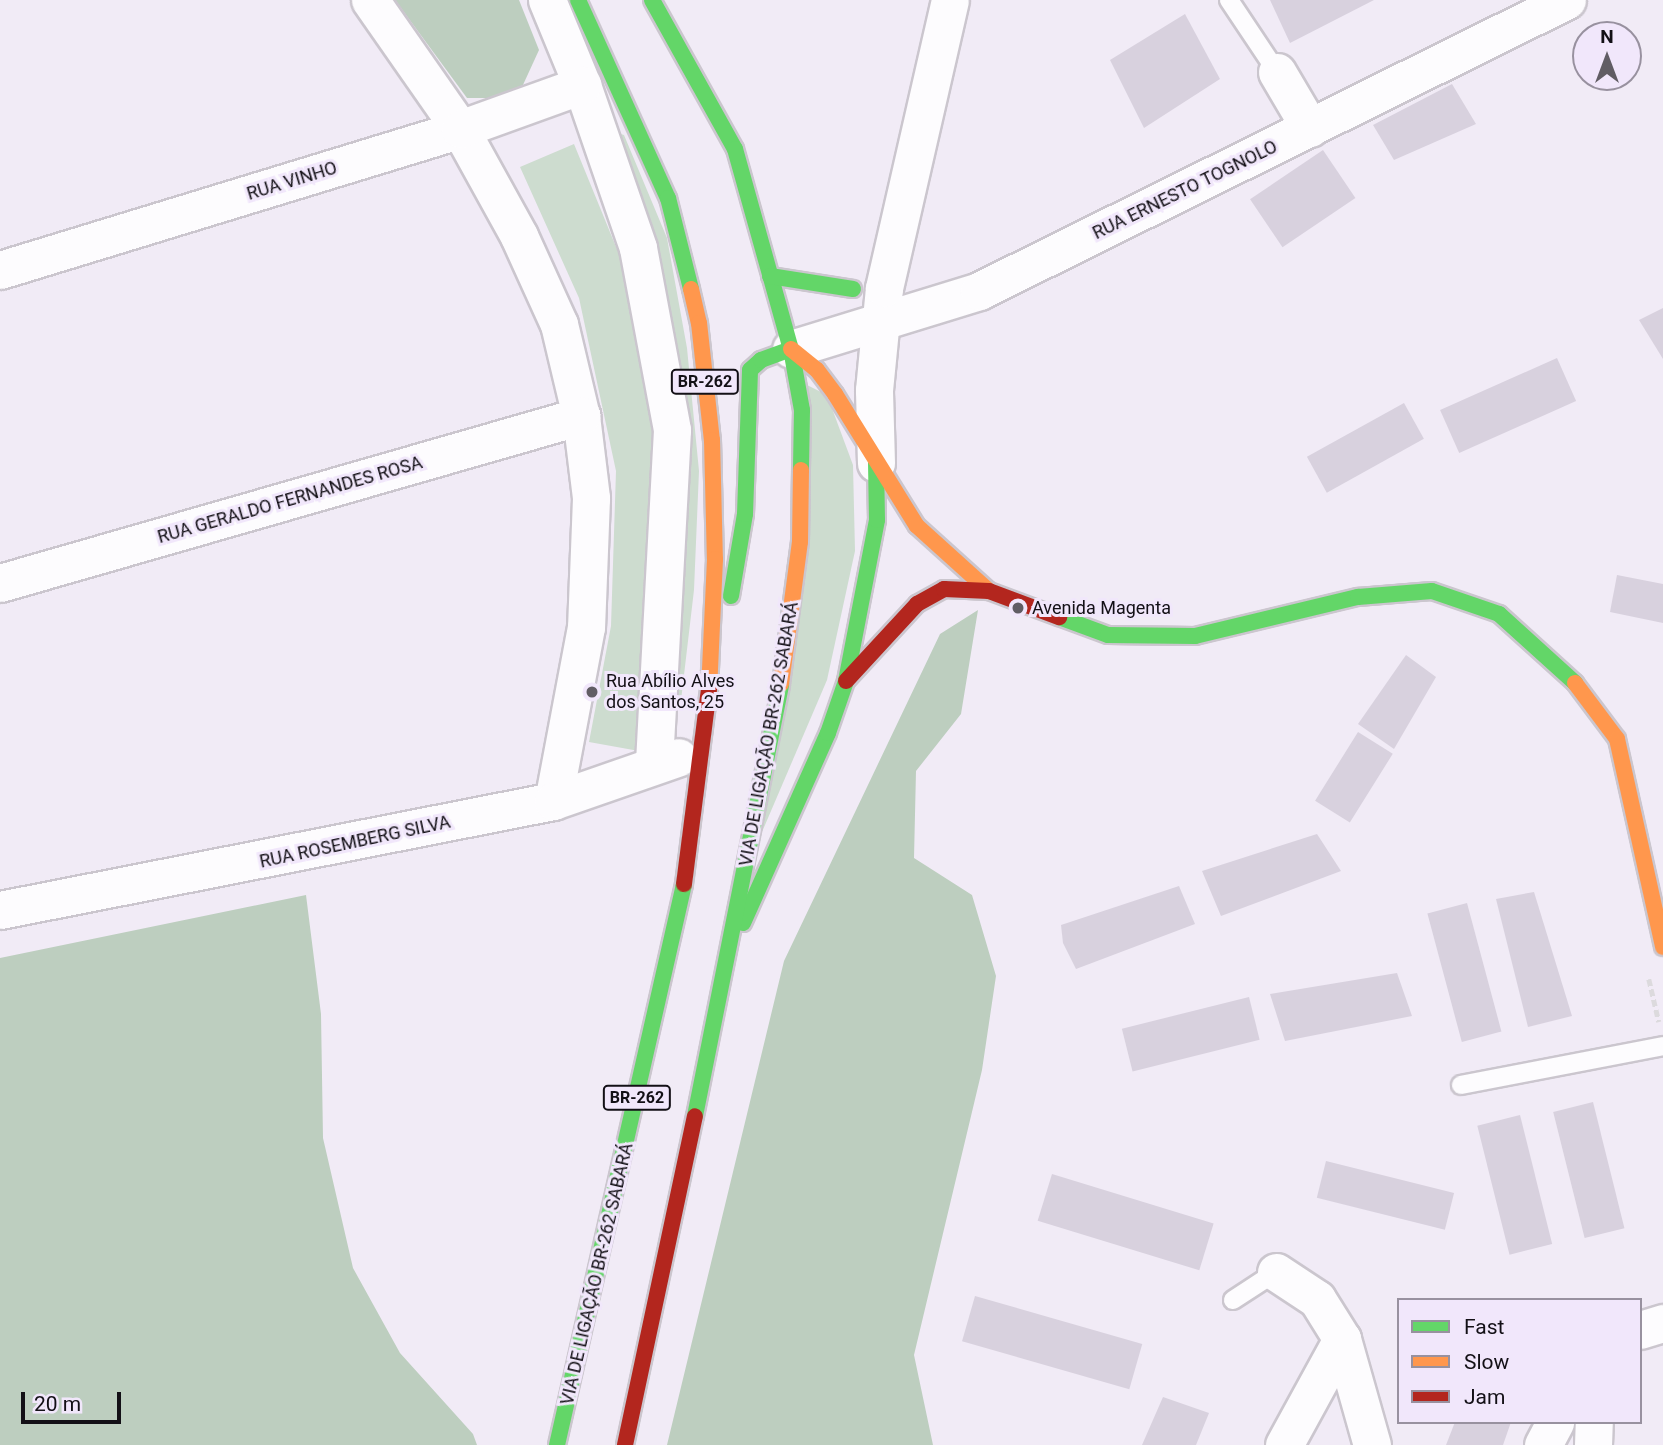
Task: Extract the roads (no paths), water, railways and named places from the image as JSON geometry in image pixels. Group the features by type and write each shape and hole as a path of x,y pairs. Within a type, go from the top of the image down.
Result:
{"main road":[{"name":"VIA DE LIGAÇÃO BR-262 SABARÁ","path":"557,1445 681,906 709,699 714,526 712,440 699,323 668,198 578,0"},
{"name":"VIA DE LIGAÇÃO BR-262 SABARÁ","path":"625,1445 730,951 783,674 800,542 802,410 791,349 735,149 652,0"},
{"path":"770,276 853,289"},
{"path":"709,699 745,514 748,374 756,363 791,349 817,370 835,394 917,526 989,591"},
{"name":"VIA DE LIGAÇÃO BR-262 SABARÁ","path":"730,951 828,733 846,681 877,520 876,463"},
{"path":"846,681 917,604 944,589 989,591 1108,635 1195,636 1357,597 1432,591 1499,614 1566,671 1617,738 1663,947"}],"street":[{"path":"370,0 460,129 519,236 559,324 581,416 592,498 586,627 553,801"},
{"path":"547,0 582,85 638,248 672,430 654,762"},
{"path":"876,463 879,325 895,239 950,0"},
{"name":"RUA ERNESTO TOGNOLO","path":"791,349 879,325 979,291 1567,0"},
{"path":"1277,72 1310,128"},
{"name":"RUA VINHO","path":"0,270 460,129 582,85"},
{"path":"791,349 853,289 895,239"},
{"name":"RUA GERALDO FERNANDES ROSA","path":"0,583 581,416"},
{"name":"RUA ROSEMBERG SILVA","path":"0,910 553,801 654,762 704,749"},
{"path":"1276,1272 1317,1299 1342,1339 1372,1445"},
{"path":"1642,1329 1663,1324"},
{"path":"1284,1445 1342,1339"},
{"path":"1543,1445 1554,1424"},
{"path":"1593,1445 1594,1424"}],"lane":[{"path":"1229,0 1277,72"},
{"path":"1461,1085 1663,1046"},
{"path":"1233,1300 1276,1272"}],"place":[{"name":"Avenida Magenta","path":"1018,608"},
{"name":"Rua Abílio Alves dos Santos, 25","path":"592,692"}]}
